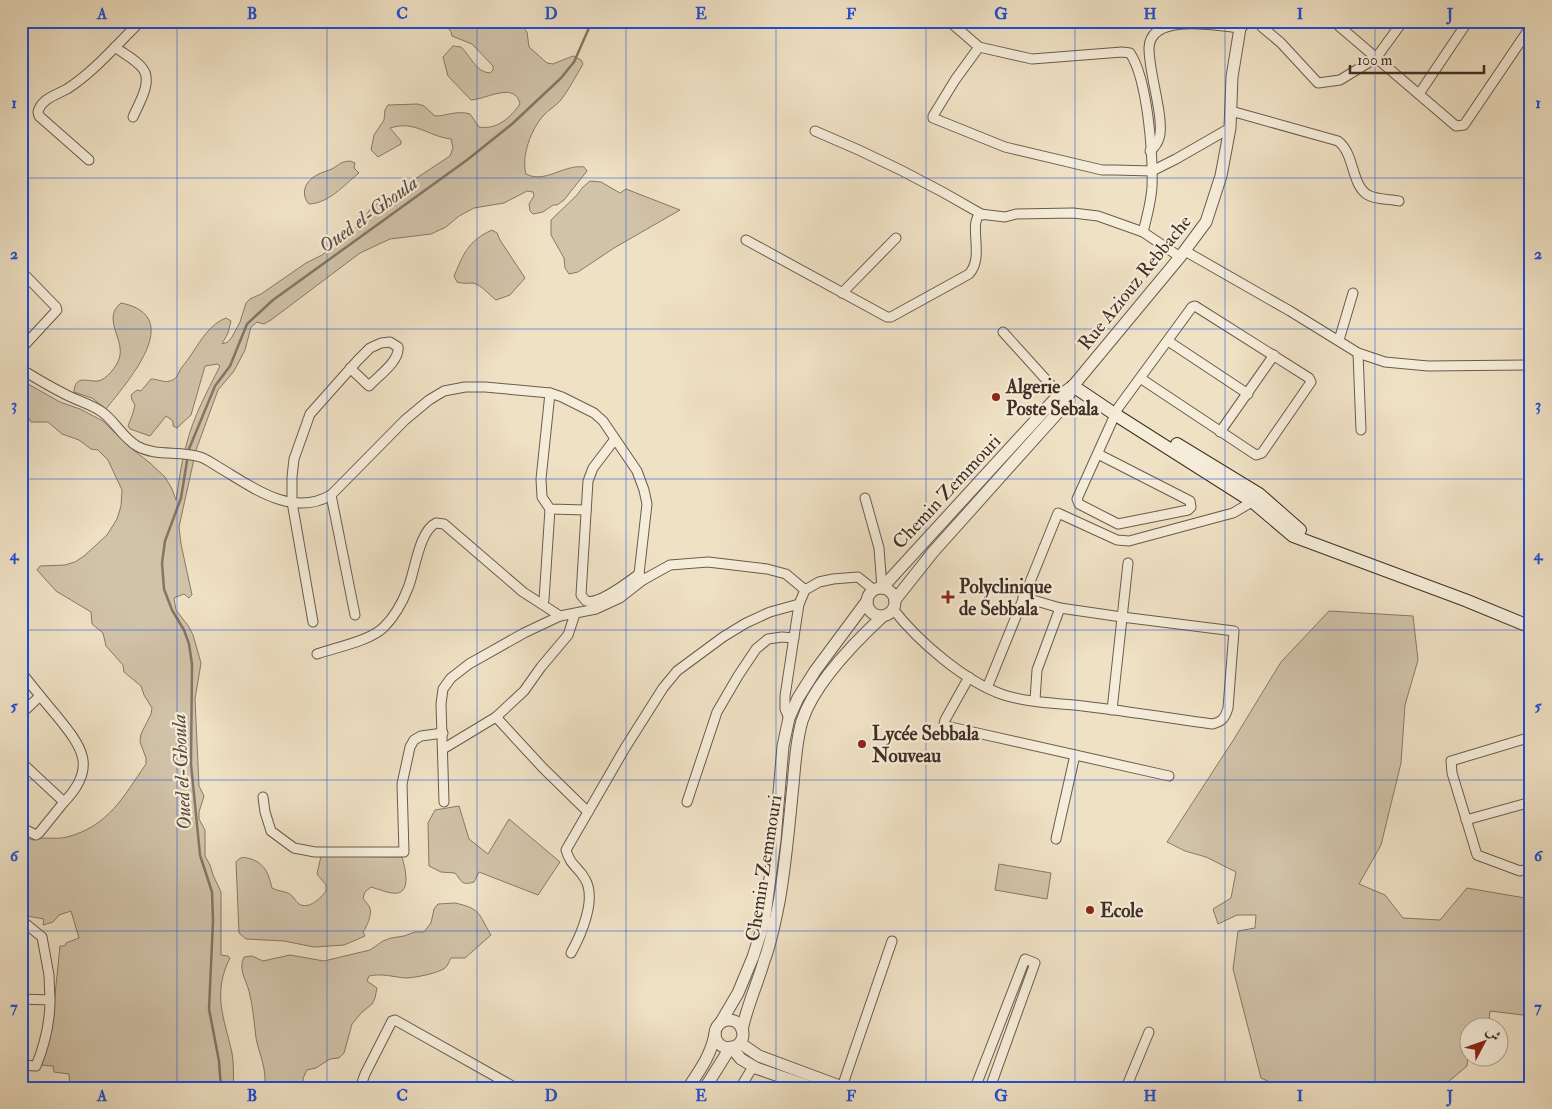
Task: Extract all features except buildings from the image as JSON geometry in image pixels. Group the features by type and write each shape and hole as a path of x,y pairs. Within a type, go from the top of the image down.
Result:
{"main road":[{"path":"1076,382 1117,411 1257,499 1298,529 1531,618"},
{"path":"1257,499 1293,536 1465,600 1531,627"}],"street":[{"path":"89,160 38,112 38,109 47,100 88,74 141,21"},
{"path":"949,21 979,47 1032,59 1130,53 1142,85 1152,171 1150,202 1143,232"},
{"path":"1258,21 1318,83 1340,80 1376,58 1404,21"},
{"path":"1419,94 1468,21"},
{"path":"1150,151 1158,143 1160,134 1159,110 1150,52 1150,43 1154,35 1168,27 1179,24 1243,25"},
{"name":"Rue Aziouz Rebbache","path":"1076,382 1182,254 1206,222 1221,176 1230,128 1232,77 1243,25"},
{"path":"1339,26 1456,126 1464,124 1530,30"},
{"path":"115,47 143,69 146,76 144,92 133,117"},
{"path":"979,47 955,80 933,116 935,120 1005,147 1102,170 1152,171 1230,128"},
{"path":"1230,111 1338,141 1348,152 1360,187 1365,192 1374,197 1399,201"},
{"path":"815,130 866,152 983,214 1005,217 1016,214 1098,216 1143,232 1339,340 1358,353 1385,362 1428,366 1531,365"},
{"path":"746,240 883,315 890,317 969,274 975,264 975,220 977,216 983,214"},
{"path":"842,293 896,238"},
{"path":"21,272 57,310 21,349"},
{"path":"1339,340 1353,293"},
{"path":"1098,454 1190,501 1191,507 1188,510 1118,524 1079,504 1077,499 1117,411 1140,378 1192,307 1195,306 1274,354 1309,378 1311,382 1262,453 1256,455 1140,378"},
{"path":"1003,332 1060,395"},
{"path":"1168,341 1248,394"},
{"path":"313,622 292,502 294,459 306,423 316,407 350,368 370,348 381,343 390,342 398,347 395,360 369,386 350,368"},
{"path":"1358,353 1360,430"},
{"path":"1220,432 1274,354"},
{"path":"21,369 62,393 89,404 104,414 127,440 139,447 155,452 180,452 201,457 260,492 292,502 314,502 331,495 405,420 429,400 444,391 465,387 550,393 594,413 603,421 637,471 644,490 646,504 641,577 620,598 596,609 560,616 524,633 469,664 450,678 442,689 444,802"},
{"name":"Chemin Zemmouri","path":"722,1022 745,975 764,923 775,840 783,746 789,718 798,698 815,671 867,601 869,594 878,589 1060,395 1076,382"},
{"name":"Chemin Zemmouri","path":"742,1030 751,997 765,960 778,903 788,837 798,742 802,721 809,705 855,641 883,616 889,614 933,552 1062,408 1076,382"},
{"path":"544,600 550,509 542,497 540,479 550,393"},
{"path":"615,438 593,468 590,476 581,591 583,598 589,602 595,601 641,577 670,565 708,562 777,571 786,574 805,590"},
{"path":"331,495 355,615"},
{"path":"865,498 879,548 878,589"},
{"path":"987,688 1058,513 1117,540 1128,541 1233,513 1257,499"},
{"path":"550,509 586,510"},
{"path":"317,654 374,634 384,627 408,590 423,539 432,525 436,523 444,524 523,592 560,616"},
{"path":"1112,710 1128,562"},
{"path":"789,718 785,709 785,696 799,604 805,590 819,582 854,577 862,579 878,589 891,592 894,605 908,628 969,677 987,688 1004,695 1212,724 1220,722 1226,717 1234,631 1060,608 1024,596"},
{"path":"867,601 871,612 877,616 883,616"},
{"path":"572,953 580,937 589,902 589,889 585,878 569,861 566,850 663,688 677,671 723,637 746,623 770,612 799,604"},
{"path":"1035,700 1037,670 1060,608"},
{"path":"443,749 496,716 524,691 568,635 574,614"},
{"path":"687,802 717,712 738,676 756,649 768,639 794,638"},
{"path":"21,672 76,740 82,754 83,769 81,780 76,790 39,833 36,835 21,826"},
{"path":"969,677 945,720 944,724 946,726 1169,776"},
{"path":"21,714 40,696"},
{"path":"496,716 543,768 588,812"},
{"path":"263,797 265,812 271,830 294,848 315,852 404,852 402,784 410,747 414,740 421,736 443,733"},
{"path":"1531,736 1452,761 1452,773 1477,855 1520,871 1531,868"},
{"path":"1056,840 1076,755"},
{"path":"21,762 64,802"},
{"path":"1466,820 1531,802"},
{"path":"21,920 42,937 50,975 50,1020 42,1052 36,1066 21,1065"},
{"path":"715,1034 719,1044 733,1046 839,1087 892,941"},
{"path":"975,1088 1025,959 1035,963 990,1088"},
{"path":"21,1000 50,1000"},
{"path":"360,1088 378,1048 392,1021 395,1020 516,1088"},
{"path":"688,1088 708,1058 717,1027 722,1022 734,1021 738,1023 743,1034 706,1088"},
{"path":"1126,1088 1149,1032"},
{"path":"733,1046 741,1059 756,1068 814,1088"},
{"path":"740,1088 751,1070 756,1068"}],"shaded area":[{"path":"443,21 518,21 527,32 529,47 547,63 553,64 573,56 581,60 583,64 564,96 543,116 535,128 526,151 525,167 526,174 540,177 569,168 584,167 587,171 564,200 543,212 533,214 530,211 529,204 534,196 533,192 527,191 504,203 474,208 459,216 446,227 431,234 390,239 360,253 271,320 264,324 257,322 251,327 245,350 234,371 218,390 196,450 179,527 192,595 189,598 184,594 174,598 176,610 193,635 201,663 195,699 199,786 204,796 199,819 205,830 205,856 221,892 221,955 230,958 222,983 221,1006 233,1057 234,1088 70,1088 69,1074 54,1072 53,1066 40,1065 43,1059 54,1005 60,946 65,946 66,943 79,938 71,911 59,915 53,922 43,925 44,919 27,916 28,913 21,912 23,898 21,898 21,835 32,840 67,837 94,826 114,809 146,764 146,758 140,742 141,734 152,708 141,686 124,672 123,665 106,646 103,633 92,624 91,612 56,591 37,570 40,566 65,565 75,562 107,535 117,519 121,506 122,490 108,460 98,450 91,449 79,440 62,434 48,422 31,422 23,402 21,380 60,402 80,409 103,421 127,445 165,477 176,500 183,459 192,425 220,366 217,364 205,366 191,415 177,428 173,426 173,421 166,416 150,436 130,429 128,426 135,405 131,395 137,390 141,391 151,379 165,382 175,379 201,340 212,327 226,318 231,321 228,333 222,344 228,342 240,322 246,303 250,299 261,294 343,240 362,221 371,208 450,156 453,148 451,139 414,127 399,126 390,128 401,141 401,144 378,157 371,150 374,135 384,120 385,110 388,105 418,104 424,106 435,116 461,113 470,114 479,127 492,127 512,114 520,104 517,97 507,92 471,100 448,76 443,57 453,46 461,47 477,67 485,72 490,73 493,70 493,66 472,44 452,36"},
{"path":"350,161 355,163 354,168 359,173 323,201 309,204 304,192 309,181 340,163"},
{"path":"590,181 601,182 620,193 626,189 680,210 614,248 578,272 569,274 565,268 564,258 551,235 551,220"},
{"path":"492,230 497,233 525,278 510,295 496,300 473,283 457,282 454,276 472,243"},
{"path":"121,303 140,310 149,321 151,335 146,351 137,367 106,409 92,398 74,392 75,386 79,381 101,380 111,372 118,362 120,352 113,316 115,309"},
{"path":"1329,611 1413,616 1418,660 1405,705 1401,763 1381,845 1359,884 1385,895 1403,918 1440,920 1467,888 1531,899 1531,1016 1490,1011 1490,1016 1460,1016 1460,1066 1467,1066 1448,1082 1466,1088 1283,1088 1261,1078 1233,969 1238,931 1255,928 1256,915 1237,915 1218,924 1213,909 1231,898 1236,872 1206,857 1185,851 1167,842 1281,662"},
{"path":"459,806 469,839 488,854 509,819 560,862 538,895 479,872 474,882 464,883 455,873 441,872 429,866 428,823 435,810"},
{"path":"321,856 402,857 406,874 405,886 399,893 389,893 371,887 365,892 363,898 369,907 370,914 363,932 365,936 344,945 314,947 284,941 246,939 239,933 236,862 238,860 244,857 260,863 268,874 272,888 288,893 299,904 307,905 318,900 326,891 326,885 317,874"},
{"path":"999,864 1051,873 1047,899 995,890"},
{"path":"455,903 475,910 491,935 465,958 451,958 446,967 438,972 410,978 383,975 369,976 367,981 377,988 375,998 372,1004 352,1024 344,1053 339,1058 330,1059 316,1068 307,1070 303,1078 304,1088 264,1088 264,1069 256,1038 250,997 242,970 244,957 252,956 263,961 290,955 324,961 370,950 391,938 415,932 424,932 431,923 434,909 438,904"}],"waterway":[{"name":"Oued el-Ghoula","path":"189,449 215,386 230,366 247,324 273,300 467,160 512,124 561,78 574,62 592,21"},
{"name":"Oued el-Ghoula","path":"187,461 181,498 165,541 162,563 164,589 172,610 184,630 189,644 192,664 191,764 200,855 212,892 213,921 209,1009 219,1061 221,1088"}],"place":[{"name":"Algerie Poste Sebala","path":"996,397"},
{"name":"Polyclinique de Sebbala","path":"948,597"},
{"name":"Lycée Sebbala Nouveau","path":"862,744"},
{"name":"Ecole","path":"1090,910"}]}
